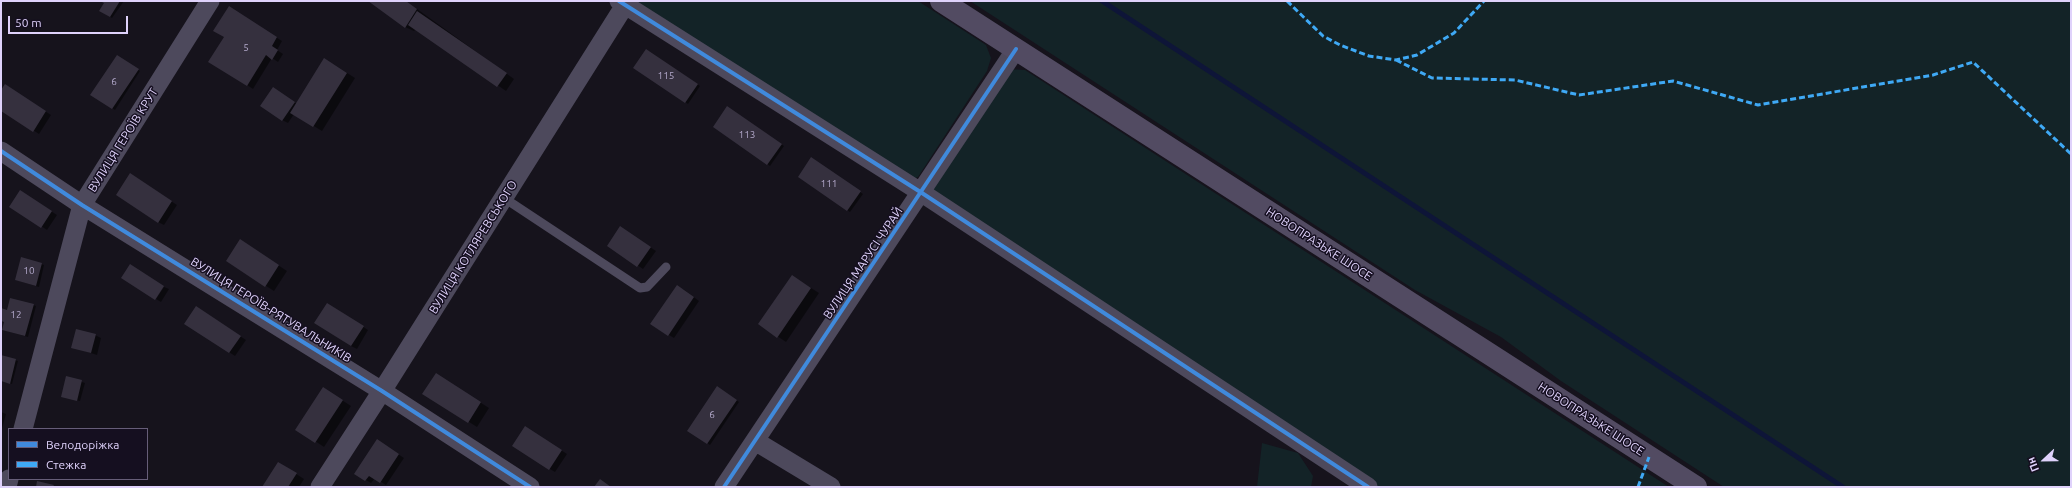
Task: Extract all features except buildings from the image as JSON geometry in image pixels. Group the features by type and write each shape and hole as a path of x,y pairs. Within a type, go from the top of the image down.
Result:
{"main road":[{"name":"НОВОПРАЗЬКЕ ШОСЕ","path":"941,1 1696,487"}],"street":[{"name":"ВУЛИЦЯ ГЕРОЇВ КРУТ","path":"23,428 82,205 205,3"},
{"path":"622,3 922,193 1368,487"},
{"name":"ВУЛИЦЯ КОТЛЯРЕВСЬКОГО","path":"320,487 504,198 622,3"},
{"name":"ВУЛИЦЯ МАРУСІ ЧУРАЙ","path":"724,487 922,193 1016,49"},
{"name":"ВУЛИЦЯ ГЕРОЇВ-РЯТУВАЛЬНИКІВ","path":"1,151 82,205 382,391 530,487"},
{"path":"755,441 831,487"}],"lane":[{"path":"504,198 640,288 647,287 666,267"}],"shaded area":[{"path":"628,1 918,1 986,45 991,58 987,71 918,177 906,181"},
{"path":"970,1 2071,1 2071,487 1724,487 1561,381 1501,337 1415,290"},
{"path":"1007,69 1025,70 1669,487 1377,487 929,192"},
{"path":"1262,443 1298,453 1313,476 1311,487 1257,487"}],"waterway":[{"path":"1102,1 1843,487"}],"marked path":[{"path":"1287,1 1323,36 1340,45 1369,56 1396,60 1417,55 1454,33 1484,1"},
{"path":"1396,60 1432,78 1515,80 1579,95 1673,81 1758,105 1933,75 1973,62 2071,154"},
{"path":"1638,487 1649,457"}],"cycle path":[{"path":"619,1 922,193 1368,487"},
{"path":"724,487 1016,49"},
{"path":"1,151 82,205 382,391 530,487"}]}
